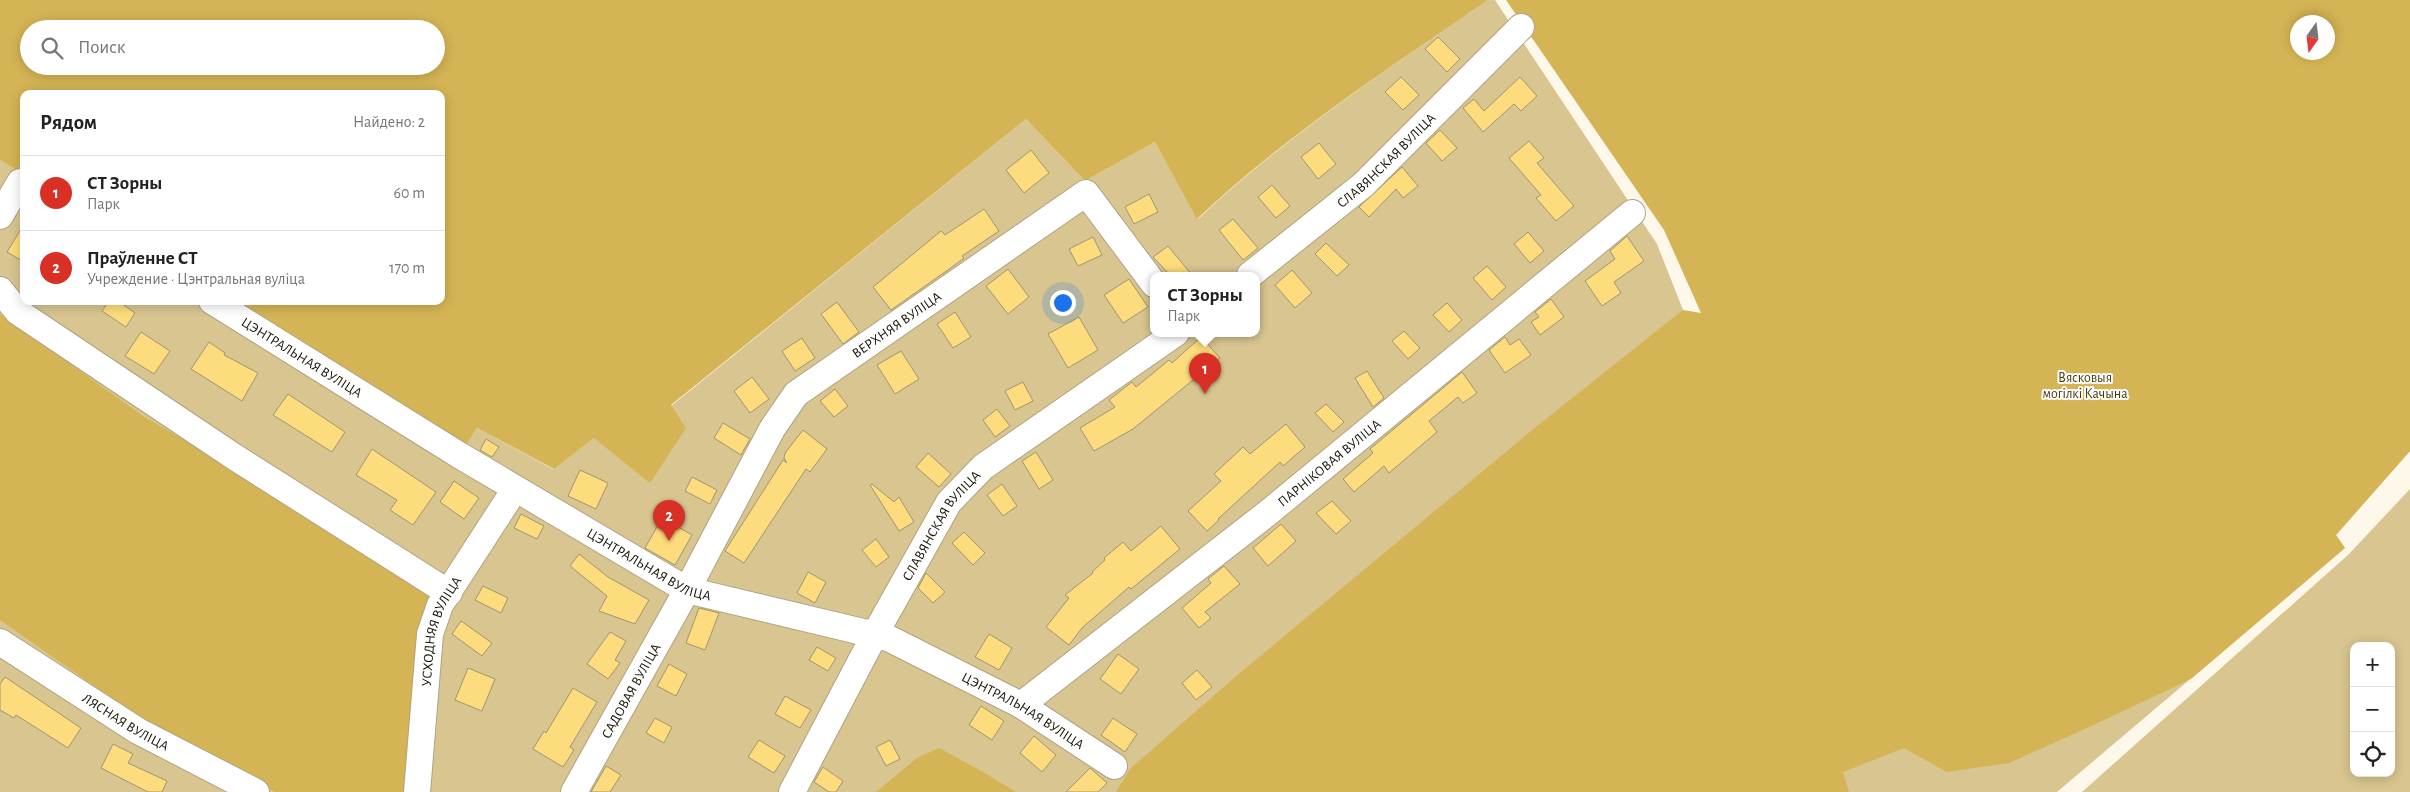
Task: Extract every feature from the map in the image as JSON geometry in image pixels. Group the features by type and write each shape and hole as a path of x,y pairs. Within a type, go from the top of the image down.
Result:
{"street":[{"name":"СЛАВЯНСКАЯ ВУЛІЦА","path":"1254,272 1363,185 1516,32"},
{"path":"0,216 15,179"},
{"name":"ВЕРХНЯЯ ВУЛІЦА","path":"687,590 772,429 796,394 1086,193 1150,279"},
{"name":"ПАРНІКОВАЯ ВУЛІЦА","path":"1021,705 1269,512 1632,214"},
{"path":"0,290 18,312 26,318 233,456 449,593"},
{"name":"ЦЭНТРАЛЬНАЯ ВУЛІЦА","path":"218,305 515,489 687,590 875,634 1021,705 1114,766"},
{"name":"СЛАВЯНСКАЯ ВУЛІЦА","path":"792,792 875,634 949,502 983,467 1170,337"},
{"name":"УСХОДНЯЯ ВУЛІЦА","path":"417,792 430,634 440,605 515,489"},
{"name":"САДОВАЯ ВУЛІЦА","path":"574,792 687,590"},
{"name":"ЛЯСНАЯ ВУЛІЦА","path":"0,642 138,731 256,792"}],"shaded area":[{"path":"1488,0 1495,0 1657,244 1683,310 1805,555 2410,451 2336,535 2345,548 2057,792 0,792 0,160 20,172 20,305 230,305 462,450 477,428 553,469 594,438 671,406 1026,119 1085,181 1155,142 1198,219 1267,159 1376,77"},
{"path":"2410,489 2410,792 2082,792 2349,554"}],"green space":[{"path":"0,0 1488,0 1375,77 1302,131 1231,188 1197,219 1155,142 1085,181 1026,119 671,405 686,428 650,483 594,438 554,469 477,428 462,451 230,305 445,305 445,90 20,90 20,172 0,160"},
{"name":"Вясковыя могілкі Качына","path":"1506,0 2410,0 2410,451 2336,535 2345,548 2191,679 2009,763 1947,772 1904,748 1843,772 1849,792 1116,792 1131,768 1234,678 1537,426 1683,310 1701,313 1664,230"},
{"path":"0,314 143,416 225,464 437,598 408,792 275,792 141,719 0,620"},
{"path":"939,748 1016,792 876,792 917,758"}],"building":[{"path":"1438,37 1460,59 1447,72 1425,49"},
{"path":"1401,77 1419,95 1403,110 1385,92"},
{"path":"1520,77 1537,96 1521,111 1514,104 1483,132 1463,108 1474,99 1484,111"},
{"path":"1440,130 1457,148 1442,161 1426,143"},
{"path":"1529,141 1544,158 1537,163 1574,206 1556,221 1536,198 1541,195 1509,158"},
{"path":"1319,143 1336,164 1318,179 1301,157"},
{"path":"1031,150 1049,173 1024,193 1006,170"},
{"path":"1402,167 1418,186 1403,198 1396,189 1369,217 1359,207"},
{"path":"1272,185 1290,206 1276,218 1258,197"},
{"path":"1149,194 1158,212 1134,224 1125,207"},
{"path":"984,209 999,231 962,256 964,258 891,310 873,287 941,231 945,235"},
{"path":"1233,219 1258,248 1243,260 1219,230"},
{"path":"20,231 20,260 7,252"},
{"path":"1528,232 1544,251 1530,263 1514,244"},
{"path":"1627,236 1644,261 1614,282 1621,293 1602,306 1585,281 1615,259 1610,251"},
{"path":"1093,237 1102,255 1078,266 1069,249"},
{"path":"1326,243 1349,265 1337,276 1315,254"},
{"path":"1168,246 1190,272 1167,272 1153,257"},
{"path":"1487,266 1506,287 1492,300 1473,278"},
{"path":"1008,269 1029,297 1008,314 986,286"},
{"path":"1292,270 1312,293 1295,308 1275,285"},
{"path":"1129,279 1148,307 1123,323 1104,295"},
{"path":"1551,299 1564,317 1540,335 1531,322 1539,317 1535,312"},
{"path":"837,302 859,332 843,344 821,314"},
{"path":"1447,303 1462,320 1449,332 1433,315"},
{"path":"106,305 124,305 135,313 126,327 102,311"},
{"path":"955,312 971,337 953,348 937,324"},
{"path":"1079,317 1098,350 1068,368 1048,334"},
{"path":"1404,331 1420,348 1408,359 1392,341"},
{"path":"141,332 170,351 154,374 125,356"},
{"path":"1201,337 1220,358 1133,429 1094,451 1080,428 1115,407 1109,400 1132,382 1136,387 1169,360 1172,363"},
{"path":"1505,337 1510,345 1519,339 1531,355 1505,373 1489,350"},
{"path":"802,338 815,358 795,371 782,351"},
{"path":"209,342 225,353 224,355 258,373 242,401 191,369"},
{"path":"901,351 919,379 895,394 877,365"},
{"path":"1367,371 1384,398 1373,407 1355,378"},
{"path":"1462,372 1477,393 1463,403 1458,397 1429,421 1437,432 1389,473 1384,466 1354,492 1343,479 1373,453 1370,449"},
{"path":"752,377 769,399 750,413 734,391"},
{"path":"1023,382 1033,401 1015,410 1005,391"},
{"path":"835,389 848,406 834,417 820,401"},
{"path":"288,394 345,432 332,452 273,415"},
{"path":"1326,404 1344,422 1333,432 1315,413"},
{"path":"997,409 1010,426 995,437 983,420"},
{"path":"723,423 750,439 741,455 714,438"},
{"path":"1286,424 1305,447 1283,466 1280,462 1207,531 1188,511 1221,481 1214,474 1243,447 1250,454"},
{"path":"803,430 827,449 810,472 806,469 744,563 725,551 783,460 787,463 784,458 785,453"},
{"path":"486,439 499,447 492,457 480,450"},
{"path":"372,449 436,492 413,525 390,510 397,500 356,475"},
{"path":"1036,452 1053,480 1039,489 1022,461"},
{"path":"928,453 951,474 939,487 916,467"},
{"path":"580,470 608,483 596,509 568,496"},
{"path":"692,477 717,490 710,504 685,491"},
{"path":"454,481 479,498 464,519 440,502"},
{"path":"872,484 894,502 899,497 914,522 899,531 870,485"},
{"path":"1002,484 1017,506 1003,516 987,495"},
{"path":"1332,501 1351,521 1336,534 1316,513"},
{"path":"521,514 544,526 537,539 514,528"},
{"path":"662,518 692,535 675,565 645,548"},
{"path":"1281,524 1296,541 1268,566 1253,548"},
{"path":"1161,526 1180,549 1131,589 1129,587 1082,628 1069,645 1046,627 1069,598 1065,595 1093,573 1105,560 1104,558 1123,542 1131,551"},
{"path":"964,532 985,553 973,565 952,543"},
{"path":"876,539 889,557 876,567 862,550"},
{"path":"579,554 608,577 649,600 635,624 599,611 607,596 570,566"},
{"path":"1224,566 1240,584 1205,612 1211,618 1199,628 1182,608 1211,583 1208,579"},
{"path":"808,572 826,582 815,603 797,593"},
{"path":"926,573 945,592 933,603 918,588"},
{"path":"483,586 508,598 501,613 475,600"},
{"path":"699,608 719,613 705,650 686,643"},
{"path":"461,621 492,643 482,656 452,634"},
{"path":"610,632 626,641 615,660 620,663 608,679 587,664"},
{"path":"989,634 1012,648 999,670 975,657"},
{"path":"817,647 836,658 828,671 809,660"},
{"path":"1118,654 1139,669 1121,694 1100,679"},
{"path":"669,664 687,674 676,696 657,686"},
{"path":"468,668 495,679 482,711 455,700"},
{"path":"1197,670 1212,687 1196,700 1182,683"},
{"path":"5,677 81,728 68,748 16,715 14,718 0,710 0,684"},
{"path":"573,688 597,702 570,747 574,750 563,767 533,749 544,731 546,733"},
{"path":"785,696 811,710 800,728 775,714"},
{"path":"981,706 1004,721 992,740 969,725"},
{"path":"655,718 672,727 664,743 646,733"},
{"path":"1113,718 1137,734 1125,752 1101,735"},
{"path":"1034,736 1056,755 1042,772 1020,753"},
{"path":"759,740 785,756 774,773 748,757"},
{"path":"890,740 900,759 886,766 876,747"},
{"path":"113,744 133,754 128,763 167,781 162,792 148,792 101,768"},
{"path":"606,766 621,775 610,792 591,792"},
{"path":"823,767 843,781 836,792 829,792 814,782"},
{"path":"1090,768 1107,783 1098,792 1066,792"}],"place":[{"name":"СТ Зорны","path":"1205,394"},
{"name":"Праўленне СТ","path":"669,541"}]}
